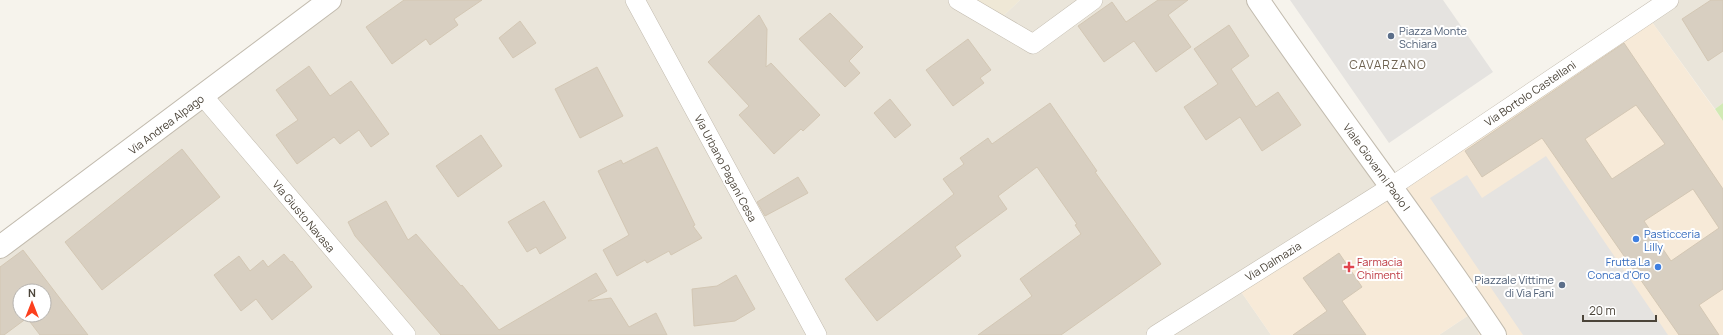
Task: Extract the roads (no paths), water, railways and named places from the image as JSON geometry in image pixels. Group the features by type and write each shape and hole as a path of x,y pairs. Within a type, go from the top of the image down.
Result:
{"street":[{"name":"Via Andrea Alpago","path":"0,247 330,0"},
{"name":"Via Urbano Pagani Cesa","path":"635,0 817,335"},
{"path":"958,0 1033,44 1092,0"},
{"name":"Viale Giovanni Paolo I","path":"1258,0 1301,63 1443,258 1495,335"},
{"name":"Via Bortolo Castellani","path":"1391,187 1669,0"},
{"name":"Via Giusto Navasa","path":"203,96 406,335"},
{"name":"Via Dalmazia","path":"1156,335 1391,187"}],"place":[{"name":"Piazza Monte Schiara","path":"1391,36"},
{"name":"Pasticceria Lilly","path":"1636,239"},
{"name":"Farmacia Chimenti","path":"1349,267"},
{"name":"Frutta La Conca d'Oro","path":"1658,267"},
{"name":"Piazzale Vittime di Via Fani","path":"1562,285"}],"district":[{"name":"CAVARZANO","path":"1388,64"}]}
